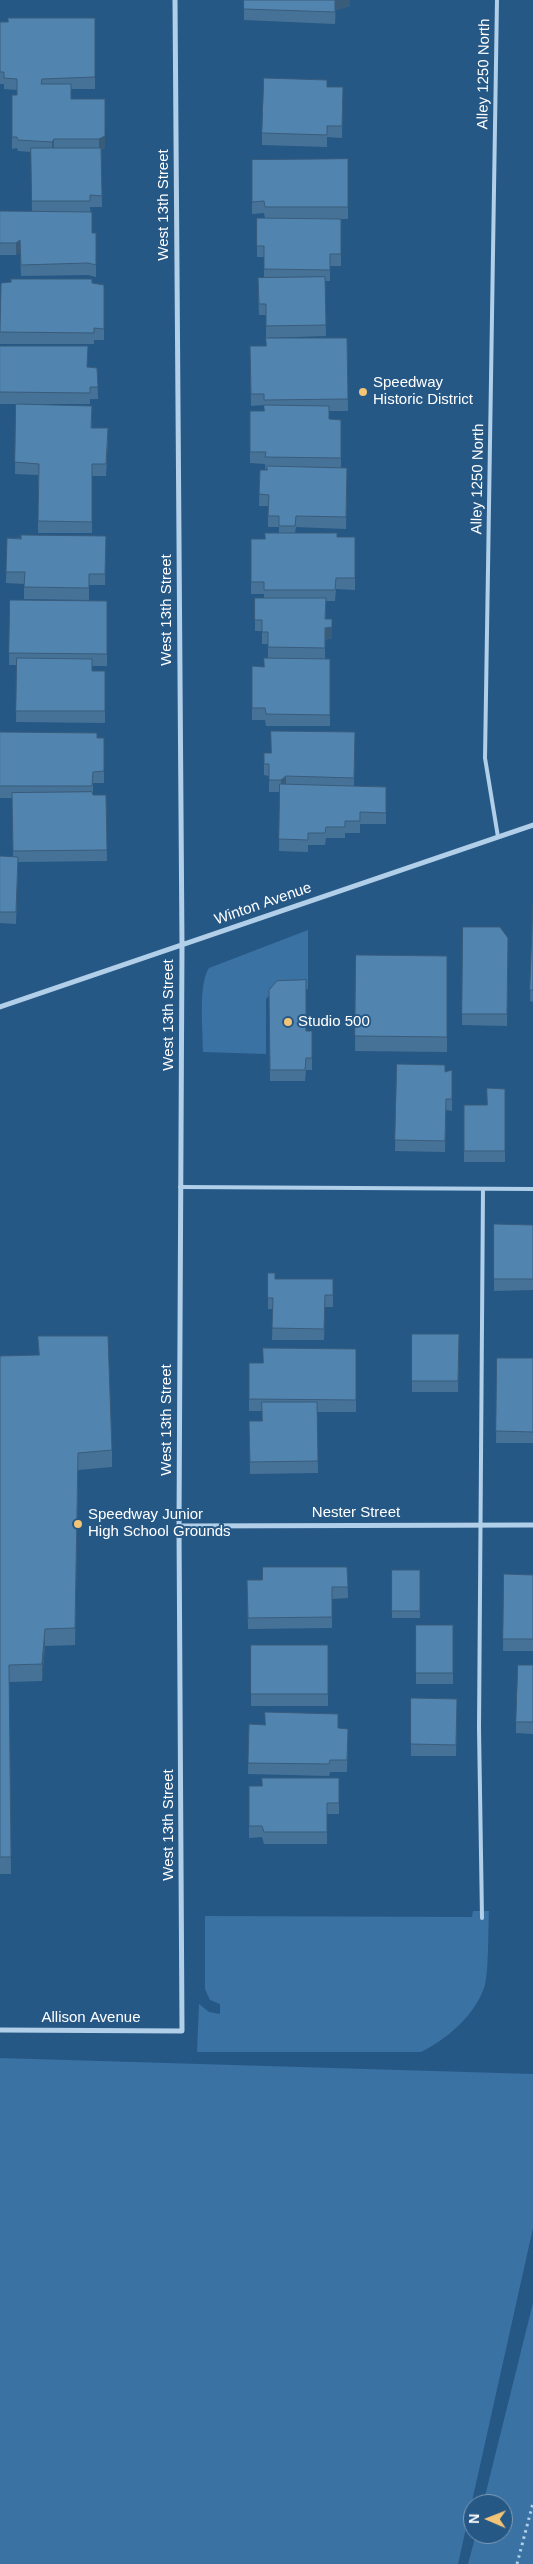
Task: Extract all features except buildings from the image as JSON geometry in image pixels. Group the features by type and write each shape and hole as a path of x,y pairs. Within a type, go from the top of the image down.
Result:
{"street":[{"name":"West 13th Street","path":"175,0 182,945 179,1526 182,2030"},
{"name":"Winton Avenue","path":"0,1007 533,825"},
{"name":"Nester Street","path":"179,1526 533,1525"},
{"name":"Allison Avenue","path":"0,2030 182,2030"}],"lane":[{"name":"Alley 1250 North","path":"497,0 485,758 498,837"},
{"path":"180,1187 533,1190"},
{"path":"482,1918 479,1728 484,1189"}],"path":[{"path":"516,2564 533,2503"}],"shaded area":[{"path":"308,930 308,989 275,989 266,999 266,1054 203,1052 202,996 203,985 209,968"},
{"path":"473,1911 489,1911 486,1982 474,2008 467,2017 459,2026 431,2047 421,2052 197,2052 199,2004 209,2012 220,2014 220,2004 210,2000 205,1989 205,1916 472,1917"},
{"path":"0,2058 533,2074 533,2228 474,2494 463,2494 463,2542 458,2564 0,2564"},
{"path":"533,2303 533,2564 468,2564 473,2544 513,2544 513,2494 485,2494"}],"place":[{"name":"Speedway Historic District","path":"363,392"},
{"name":"Studio 500","path":"288,1022"},
{"name":"Speedway Junior High School Grounds","path":"78,1524"}]}
